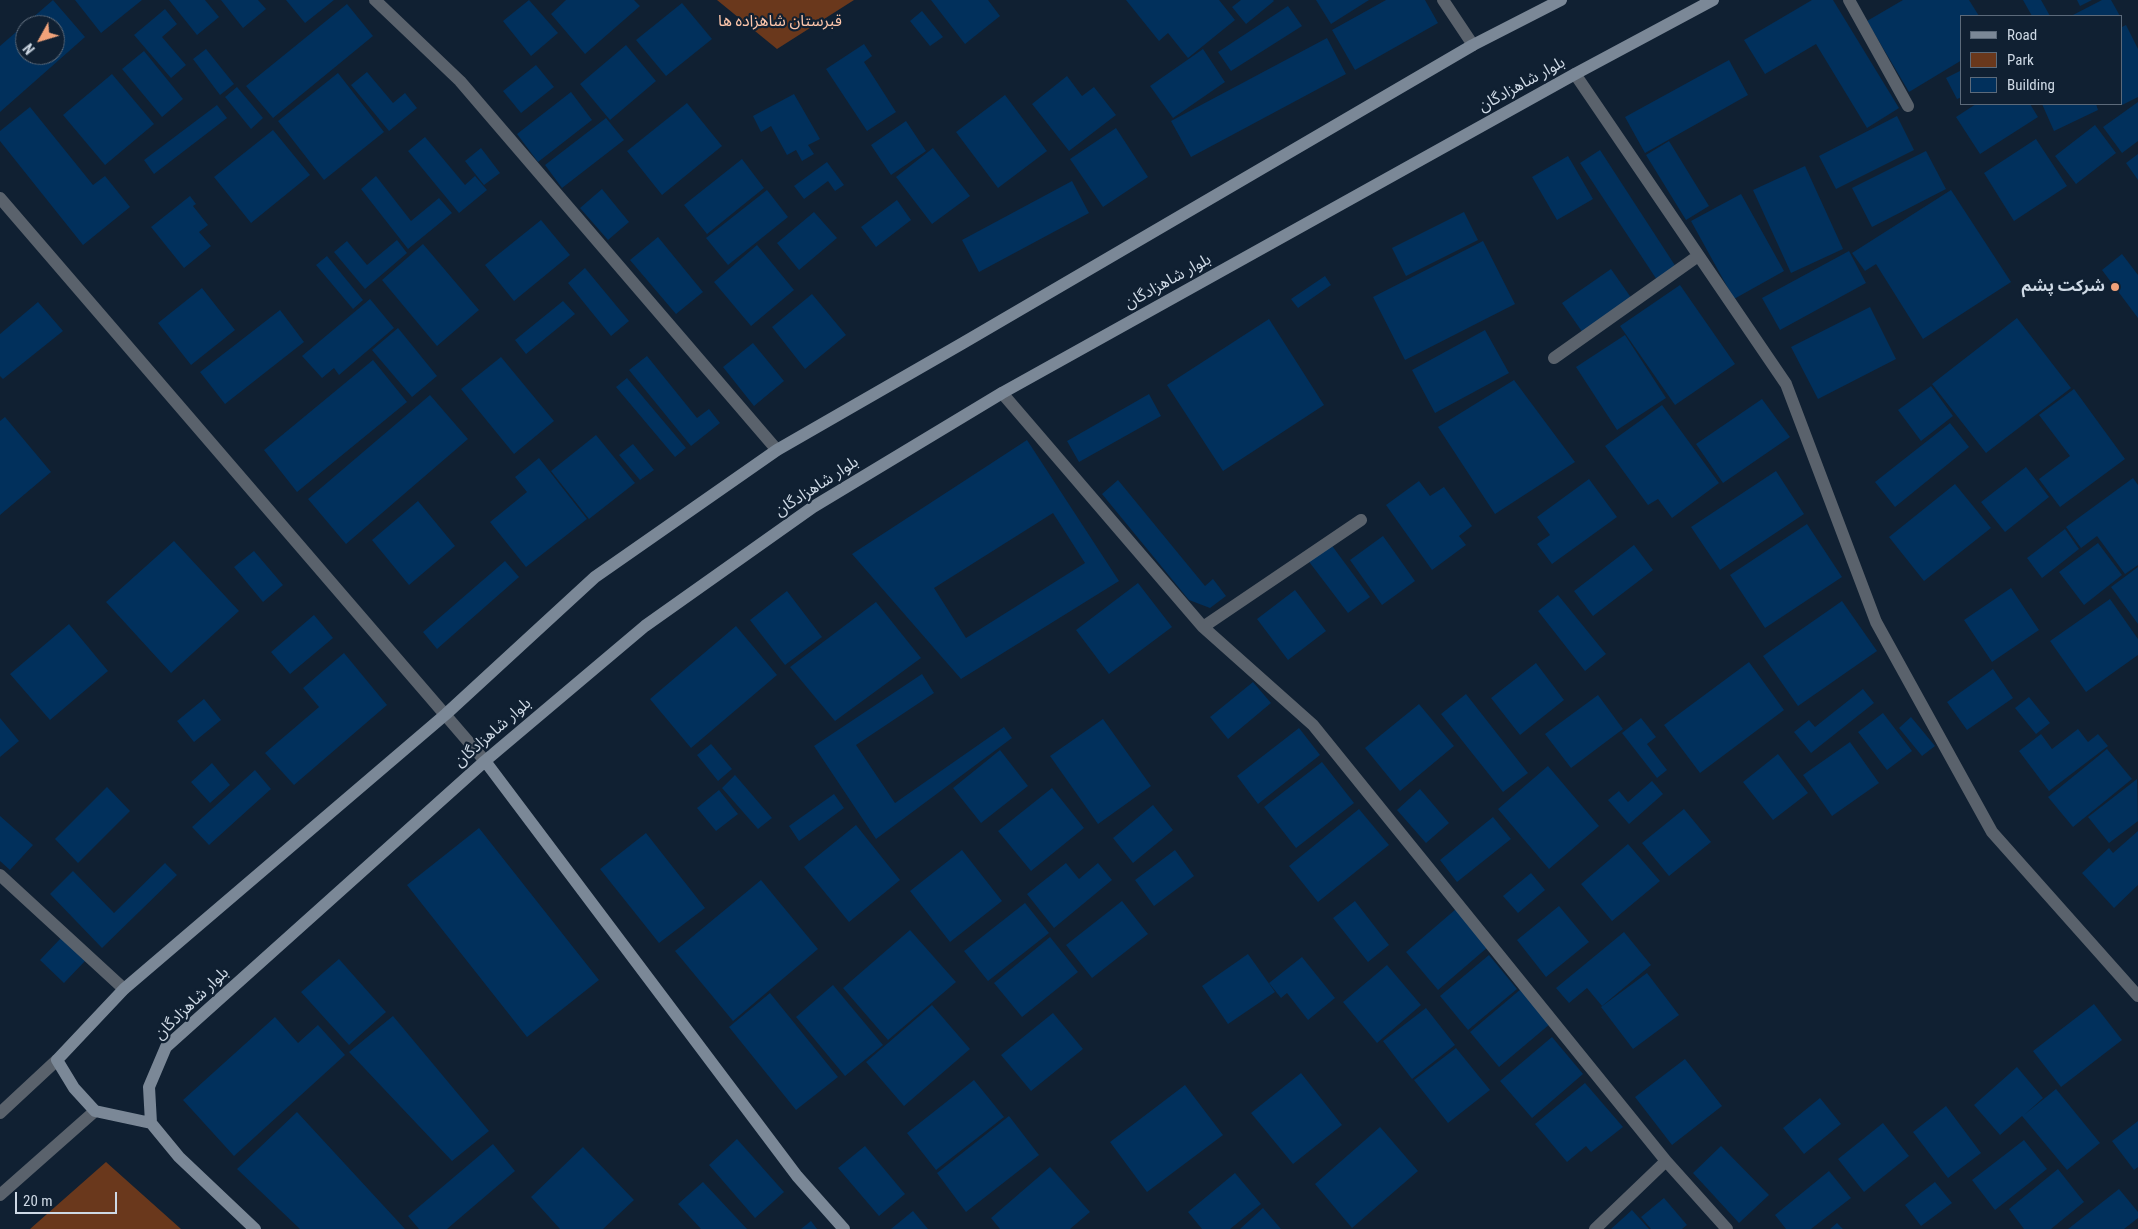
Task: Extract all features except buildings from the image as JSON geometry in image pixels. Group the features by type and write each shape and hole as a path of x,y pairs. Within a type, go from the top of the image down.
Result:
{"main road":[{"path":"255,1229 179,1157 151,1124 94,1111 74,1088 57,1060 124,990 446,714 595,577 776,450 964,343 1474,45 1561,0"},
{"name":"بلوار شاهزادگان","path":"151,1124 149,1087 166,1047 485,761 645,626 812,507 1002,393 1575,74 1713,0"},
{"path":"485,761 797,1176 844,1229"}],"street":[{"path":"375,0 460,81 776,450"},
{"path":"1442,0 1474,45"},
{"path":"1849,0 1908,106"},
{"path":"1575,74 1786,384 1876,622 1992,832 2138,996"},
{"path":"0,198 485,761"},
{"path":"1554,358 1698,256"},
{"path":"1002,393 1203,628 1313,725 1666,1161 1727,1229"},
{"path":"1203,628 1361,520"},
{"path":"0,875 124,990"},
{"path":"0,1113 57,1060"},
{"path":"0,1195 94,1111"},
{"path":"1596,1229 1666,1161"}],"green space":[{"name":"قبرستان شاهزاده ها","path":"717,0 854,0 777,49"},
{"path":"106,1162 181,1229 30,1229"}],"place":[{"name":"شرکت پشم","path":"2115,287"}]}
